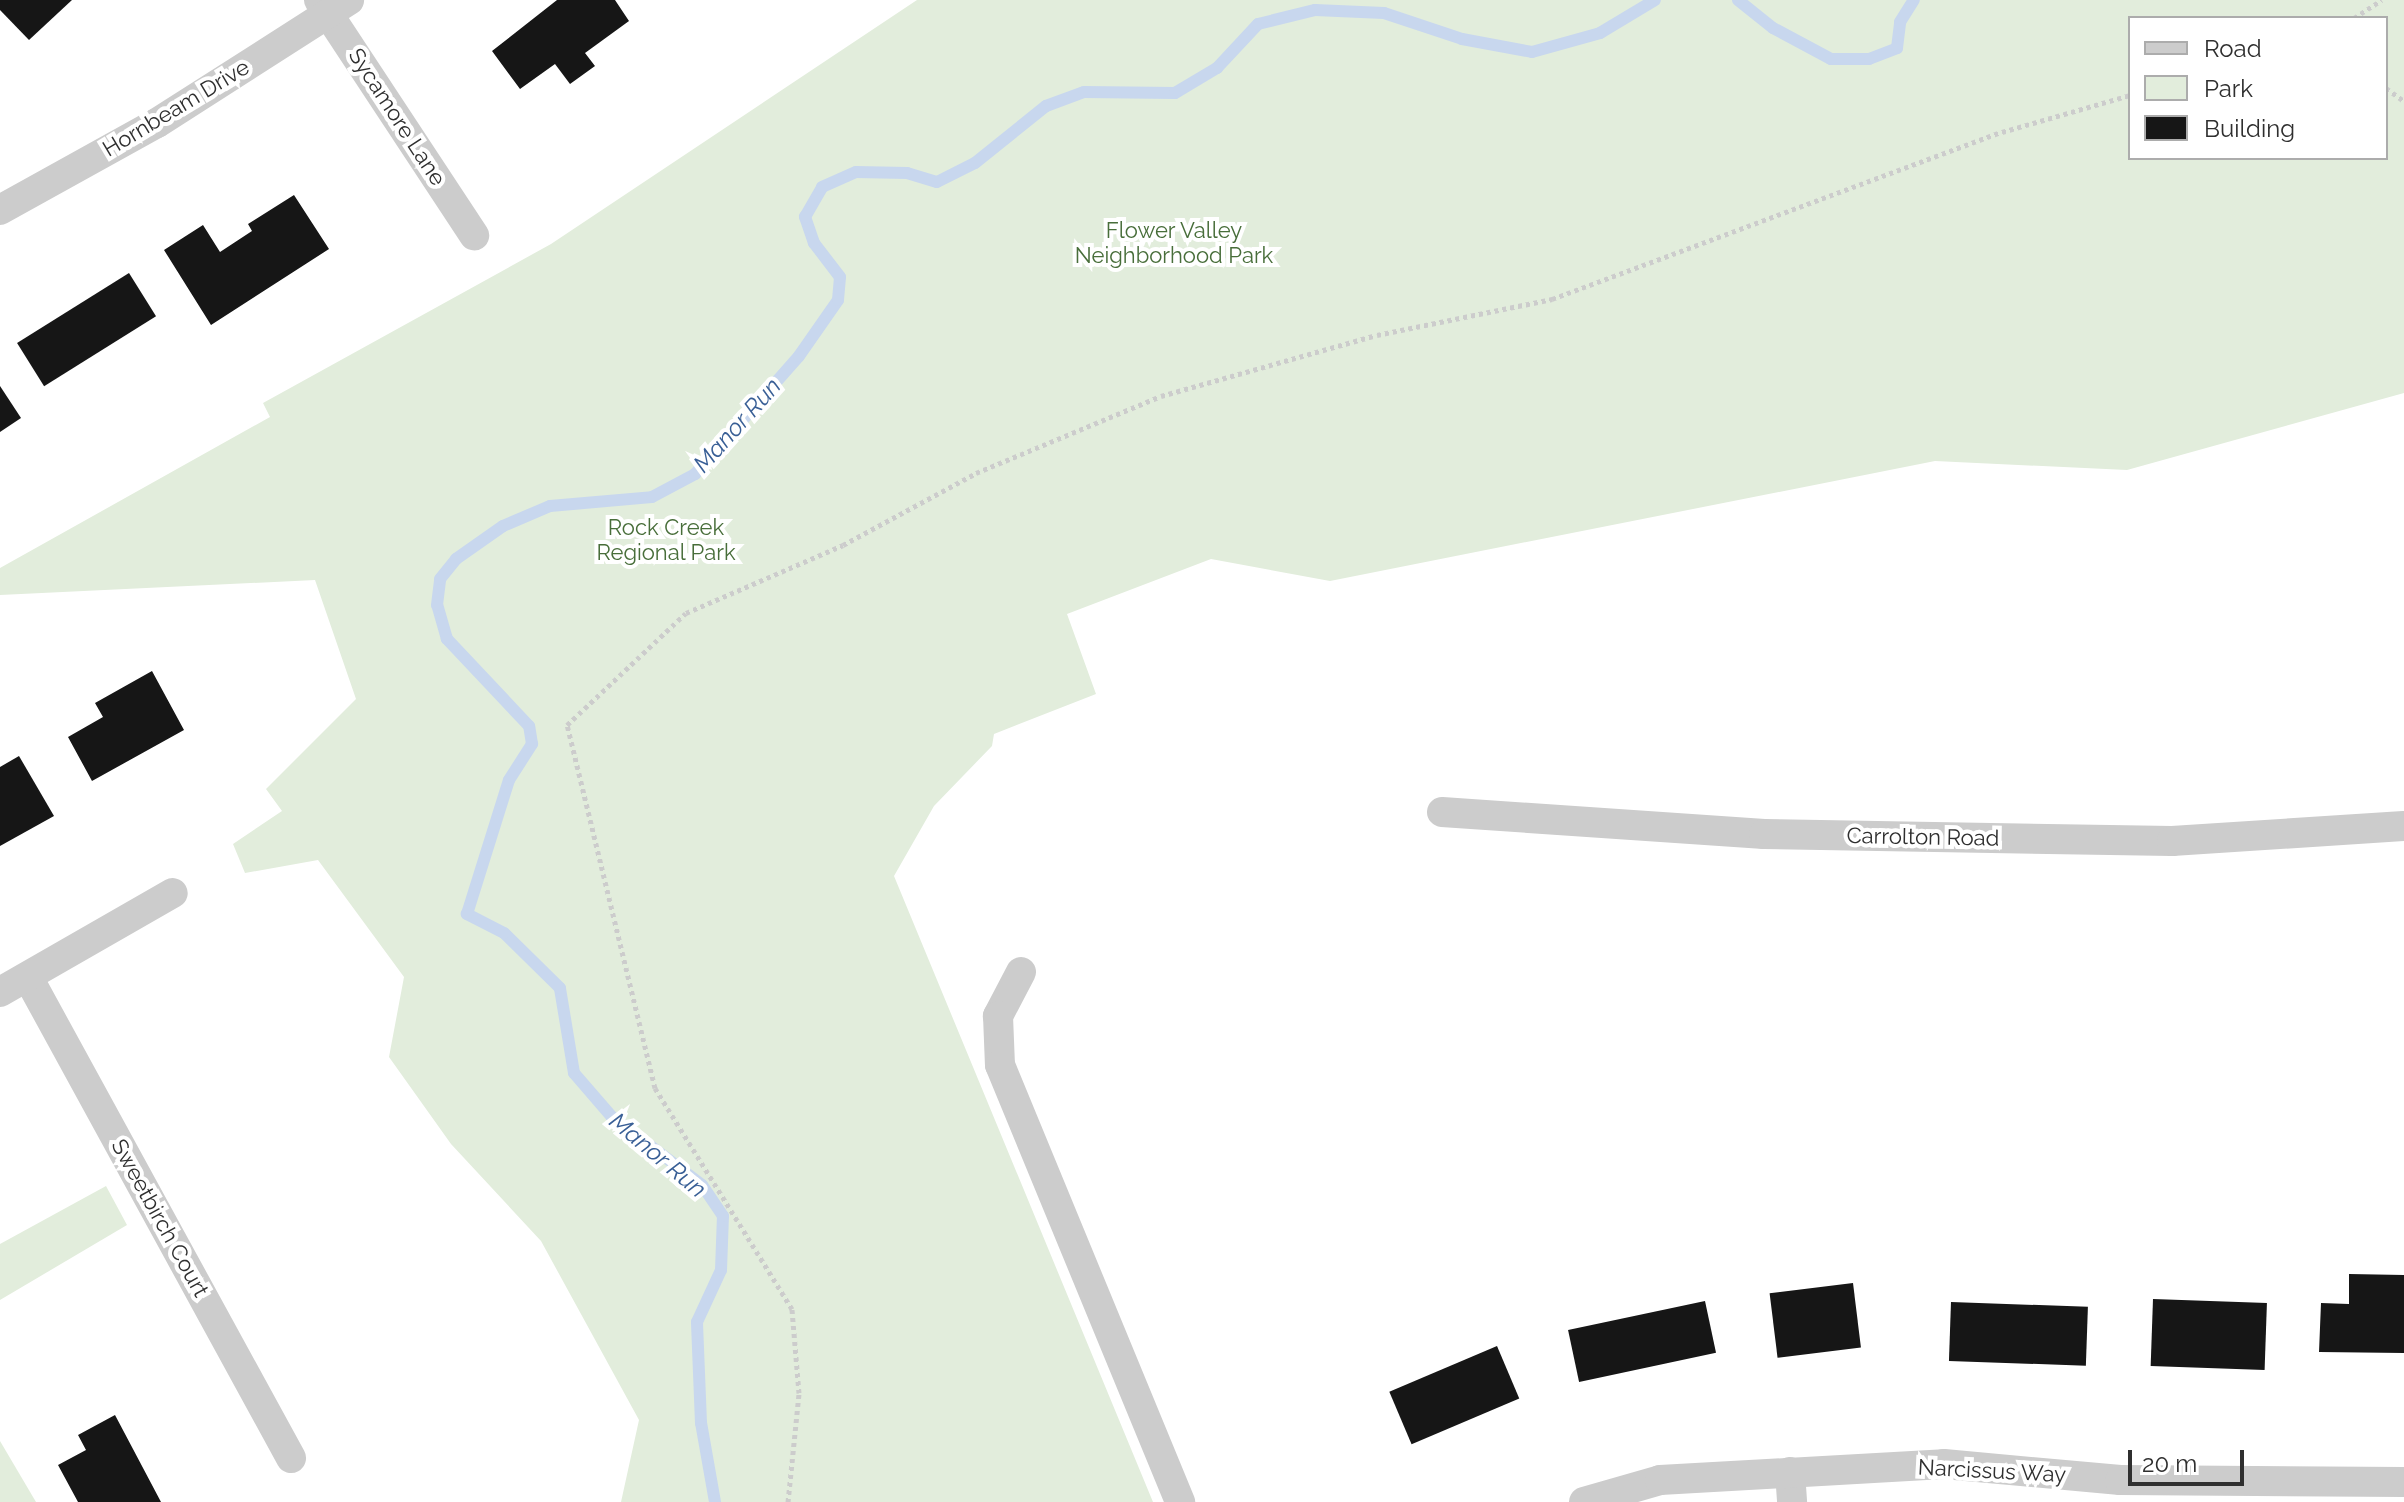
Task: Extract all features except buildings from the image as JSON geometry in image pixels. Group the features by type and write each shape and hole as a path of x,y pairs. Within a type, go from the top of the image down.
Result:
{"street":[{"name":"Hornbeam Drive","path":"0,210 157,123 332,5"},
{"name":"Sycamore Lane","path":"332,5 474,235"},
{"name":"Carrolton Road","path":"1442,812 1764,834 2157,841 2404,826"},
{"path":"0,992 29,979 173,893"},
{"path":"1021,972 998,1016 1000,1065 1180,1502"},
{"name":"Sweetbirch Court","path":"29,979 291,1458"},
{"name":"Narcissus Way","path":"1584,1502 1660,1480 1944,1464 2120,1480 2404,1482"},
{"path":"1790,1472 1792,1502"}],"path":[{"path":"2357,16 2382,0"},
{"path":"788,1502 799,1393 792,1309 655,1088 567,725 686,613 843,545 976,473 1161,396 1377,335 1552,299 2002,132 2128,96"}],"green space":[{"path":"917,0 2404,0 2404,393 2127,470 1935,461 1330,581 1211,559 1067,614 1096,694 994,734 992,746 934,806 894,876 1153,1502 621,1502 639,1420 541,1241 451,1144 389,1057 404,977 318,860 245,873 233,844 282,811 266,789 356,699 315,580 0,595 0,568 270,417 263,403 551,244"},
{"path":"106,1186 127,1225 0,1300 0,1244"},
{"path":"0,1441 36,1502 0,1502"}],"waterway":[{"name":"Manor Run","path":"715,1502 701,1423 697,1322 721,1270 723,1216 702,1185 612,1117 574,1073 560,988 504,933 467,914 509,780 532,744 529,726 447,639 437,605 440,579 456,559 503,526 550,506 652,497 695,474 799,356 838,300 840,277 814,243 805,217 822,187 856,172 907,173 937,182 975,163 1046,106 1084,92 1175,93 1217,68 1258,24 1315,10 1384,13 1462,39 1532,52 1600,33 1655,0"},
{"name":"Manor Run","path":"1738,0 1773,28 1831,59 1869,59 1897,48 1900,22 1914,0"}],"park label":[{"name":"Flower Valley Neighborhood Park","path":"1174,242"},
{"name":"Rock Creek Regional Park","path":"666,540"}]}
